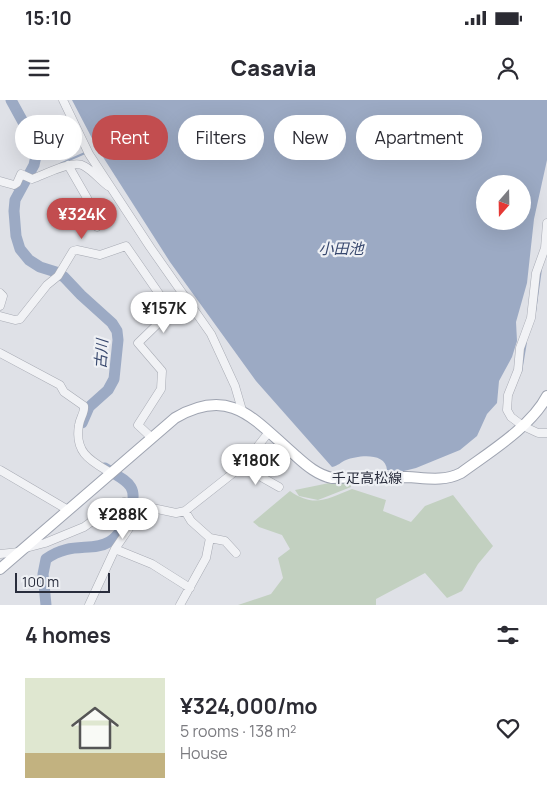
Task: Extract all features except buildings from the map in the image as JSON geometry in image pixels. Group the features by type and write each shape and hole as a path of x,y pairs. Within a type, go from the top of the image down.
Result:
{"main road":[{"name":"千疋高松線","path":"0,569 174,418 203,405 220,404 242,410 256,420 307,466 324,476 332,478 409,477 440,480 452,478 461,473 523,426 535,415 547,396"}],"street":[{"path":"63,100 89,154 150,246 212,334 235,386 242,410"},
{"path":"0,181 14,185 21,174 32,179 68,165 78,164 84,166 115,191"},
{"path":"68,165 87,198 97,227"},
{"path":"547,223 545,248 536,273 532,318 520,348 518,370 508,395 507,403 507,410 511,417 523,426 538,433 547,433"},
{"path":"0,316 15,320 20,319 60,272 73,251 77,250 100,255 126,246 171,312 138,343 162,371 161,390 138,425 152,438"},
{"path":"0,292 3,296 0,306"},
{"path":"0,353 60,385 64,392 84,406 78,427 81,448 88,459 113,471"},
{"path":"0,554 21,551 84,527 112,507 124,502 176,513 185,512 242,466 269,432"},
{"path":"242,466 279,487"},
{"path":"0,470 68,510"},
{"path":"89,605 115,549 132,524 135,503"},
{"path":"185,512 191,521 210,538 218,538 225,541 236,553"},
{"path":"180,605 206,558 210,538"},
{"path":"115,549 152,564 190,588"}],"green space":[{"path":"350,480 351,487 318,500 299,496 295,490 339,481"},
{"path":"352,489 386,500 383,511 411,522 425,506 453,495 493,546 478,564 462,591 447,598 425,573 376,599 376,605 238,605 271,594 283,578 278,558 290,549 282,535 259,527 253,522 290,491 306,499 321,500"}],"water":[{"name":"小田池","path":"72,100 547,100 547,160 534,219 527,283 516,322 517,341 512,357 499,381 497,403 487,414 477,436 460,450 416,468 400,472 387,470 382,460 371,456 351,458 332,467 256,381 170,262 105,160 168,160 168,115 92,115 92,138 82,119 82,115 80,115"}],"waterway":[{"name":"古川","path":"11,100 34,142 36,156 34,165 15,200 16,236 20,249 29,260 64,277 112,323 117,331 118,340 114,379 108,390 89,407 82,423"},
{"path":"60,164 85,153"},
{"name":"古川","path":"13,188 20,191"},
{"path":"535,312 541,269"},
{"path":"521,372 526,342"},
{"name":"古川","path":"46,605 43,574 46,559 59,552 94,547 113,539 122,528 130,511 133,502 132,489 124,480 105,468"}]}
